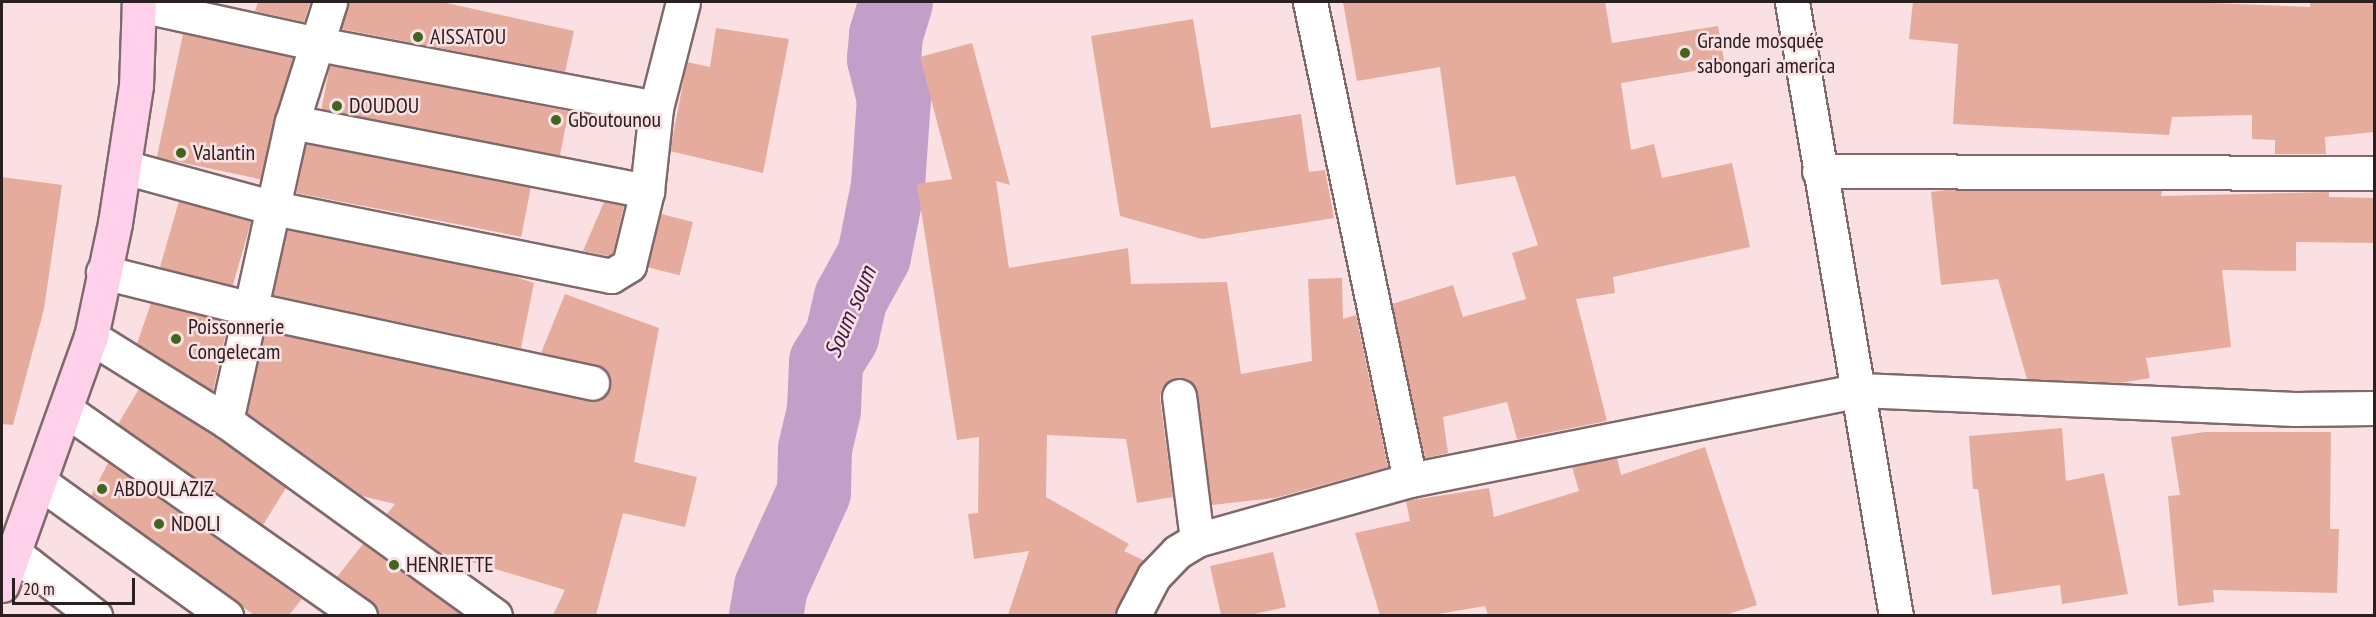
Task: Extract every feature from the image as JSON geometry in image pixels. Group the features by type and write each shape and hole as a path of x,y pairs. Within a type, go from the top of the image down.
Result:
{"main road":[{"path":"2,585 41,483 91,337 124,167 136,86 139,3"}],"street":[{"path":"226,421 292,122 330,2"},
{"path":"124,167 274,208 610,276 629,266 647,191 656,108 683,2"},
{"path":"1310,2 1410,480"},
{"path":"1792,2 1819,171 1860,390 1896,615"},
{"path":"139,3 318,44 656,108"},
{"path":"292,122 647,191"},
{"path":"1819,171 2374,173"},
{"path":"103,272 251,309 592,383"},
{"path":"91,337 226,421 495,615"},
{"path":"1133,615 1154,576 1177,552 1197,540 1410,480 1860,390 2295,409 2374,408"},
{"path":"1179,396 1197,540"},
{"path":"66,410 360,615"},
{"path":"41,483 226,615"},
{"path":"14,554 95,615"}],"building":[{"path":"258,2 310,2 304,22 255,11"},
{"path":"348,2 442,2 574,31 565,72 341,29"},
{"path":"1343,2 1605,2 1612,43 1718,26 1725,66 1621,83 1631,150 1654,144 1662,178 1732,163 1750,247 1613,277 1615,293 1576,299 1607,421 1517,439 1507,402 1443,417 1448,453 1425,458 1392,304 1453,285 1463,317 1526,299 1512,253 1538,245 1515,176 1456,185 1440,67 1357,81"},
{"path":"1913,2 2186,2 2310,7 2310,2 2374,2 2374,132 2325,137 2326,154 2275,154 2275,140 2252,139 2252,115 2172,117 2169,135 1953,124 1958,44 1909,39"},
{"path":"1193,19 1211,128 1301,114 1309,172 1325,170 1334,218 1202,239 1120,216 1091,36"},
{"path":"716,28 789,39 763,173 670,151 687,62 710,67"},
{"path":"183,34 294,57 267,181 157,157"},
{"path":"972,43 1010,185 996,181 1009,268 1128,248 1131,284 1227,282 1241,374 1312,361 1308,279 1342,278 1343,319 1356,315 1388,467 1275,498 1212,505 1197,393 1187,379 1176,378 1162,388 1160,398 1173,497 1137,503 1126,439 1047,435 1046,497 1129,544 1124,551 1143,560 1114,615 1008,615 1029,551 974,559 968,514 978,513 979,437 957,440 917,184 952,179 920,57"},
{"path":"330,65 569,111 560,156 321,109"},
{"path":"306,144 531,188 521,237 296,193"},
{"path":"2,177 62,185 44,309 13,425 2,424"},
{"path":"1947,190 2162,191 2161,196 2329,192 2329,197 2374,198 2374,243 2296,242 2296,271 2222,270 2231,347 2146,358 2150,378 2120,383 2027,379 1998,279 1941,285 1931,192"},
{"path":"179,201 251,222 232,288 160,267"},
{"path":"604,202 624,206 613,253 608,256 583,251"},
{"path":"661,214 693,222 680,275 648,267"},
{"path":"287,230 510,275 534,283 521,348 273,295"},
{"path":"565,294 659,328 634,462 697,477 685,527 623,513 596,615 553,615 565,590 439,552 387,514 395,504 362,496 247,413 265,331 598,401 610,386 604,369 541,353"},
{"path":"151,303 228,323 213,391 137,344"},
{"path":"139,389 216,437 286,488 263,525 118,424"},
{"path":"2062,428 2066,481 2104,473 2128,594 2062,604 2060,585 1992,595 1978,489 1973,489 1969,436"},
{"path":"2205,432 2331,432 2330,529 2339,529 2337,593 2213,590 2214,602 2178,606 2168,496 2180,495 2171,437"},
{"path":"1705,447 1757,605 1725,615 1488,615 1485,606 1432,615 1380,615 1355,533 1410,521 1406,501 1489,488 1494,517 1579,491 1572,467 1617,458 1621,475"},
{"path":"108,463 302,599 289,615 254,615 91,496"},
{"path":"363,544 462,615 380,615 371,601 337,577"},
{"path":"1273,552 1286,607 1250,615 1221,615 1210,566"}],"waterway":[{"name":"Soum soum","path":"766,616 771,587 814,492 815,449 824,410 826,362 842,336 851,298 874,256 888,186 894,99 884,59 886,35 896,2"}],"place":[{"name":"AISSATOU","path":"418,37"},
{"name":"Grande mosquée sabongari america","path":"1685,53"},
{"name":"DOUDOU","path":"337,106"},
{"name":"Gboutounou","path":"556,120"},
{"name":"Valantin","path":"181,153"},
{"name":"Poissonnerie Congelecam","path":"176,339"},
{"name":"ABDOULAZIZ","path":"102,489"},
{"name":"NDOLI","path":"159,524"},
{"name":"HENRIETTE","path":"394,565"}]}
